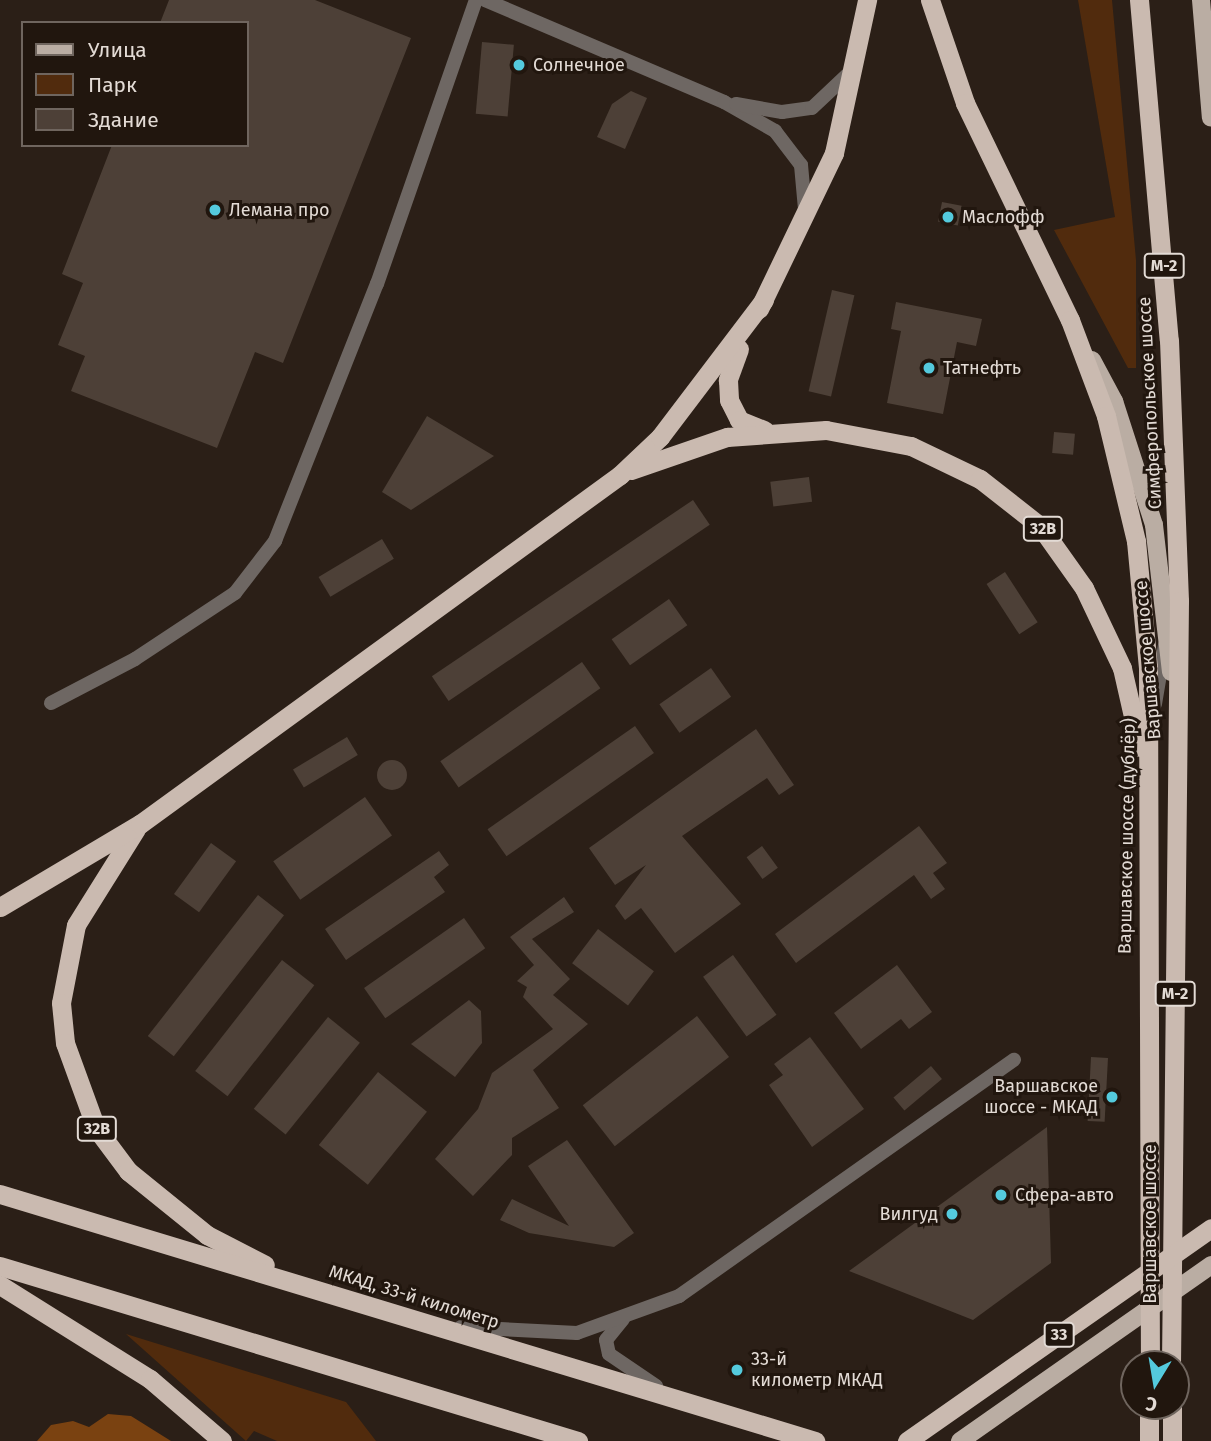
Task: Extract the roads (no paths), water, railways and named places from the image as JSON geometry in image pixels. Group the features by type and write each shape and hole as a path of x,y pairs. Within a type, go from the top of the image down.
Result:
{"highway":[{"path":"779,432 739,420 729,400 733,361 806,221 834,153 859,56 867,0"},
{"name":"Варшавское шоссе","path":"930,0 965,103 1070,320"},
{"name":"Симферопольское шоссе","path":"1139,0 1167,313 1178,533 1182,805"},
{"path":"0,907 140,824 620,475 660,437 764,300"},
{"name":"Варшавское шоссе (дублёр)","path":"1070,320 1106,416 1136,541 1149,735 1145,1076 1150,1350"},
{"name":"32B","path":"620,475 727,437 826,430 911,446 980,479 1040,526 1084,588 1122,668 1150,795"},
{"name":"Варшавское шоссе","path":"1171,1350 1169,1184 1182,805"},
{"name":"32B","path":"140,824 76,925 66,964 65,1043 96,1128 128,1171 207,1235 279,1272 370,1306"},
{"name":"МКАД, 33-й километр","path":"0,1194 815,1441"},
{"name":"33","path":"908,1441 1211,1228"},
{"path":"0,1266 578,1441"},
{"path":"0,1284 150,1379 222,1441"},
{"path":"1149,1420 1149,1441"},
{"path":"1171,1420 1172,1441"}],"main road":[{"path":"1201,0 1211,118"},
{"name":"Варшавское шоссе","path":"1070,320 1114,401 1139,467 1154,525 1167,630 1182,805"},
{"path":"960,1441 1211,1265"}],"street":[{"path":"51,703 135,659 235,593 275,541 377,284 476,0"},
{"path":"485,0 724,102 775,131 793,149 805,181 806,221"},
{"path":"724,102 782,112 812,108 832,95 859,56"},
{"path":"1149,735 1167,630 1178,533"},
{"path":"412,1319 531,1335 577,1333 624,1318 717,1273 1014,1060"},
{"path":"624,1318 606,1340 621,1367 716,1411"}],"place":[{"name":"Солнечное","path":"519,65"},
{"name":"Лемана про","path":"215,210"},
{"name":"Маслофф","path":"948,217"},
{"name":"Татнефть","path":"929,368"},
{"name":"Варшавское шоссе - МКАД","path":"1112,1097"},
{"name":"Сфера-авто","path":"1001,1195"},
{"name":"Вилгуд","path":"952,1214"},
{"name":"33-й километр МКАД","path":"737,1370"}]}
